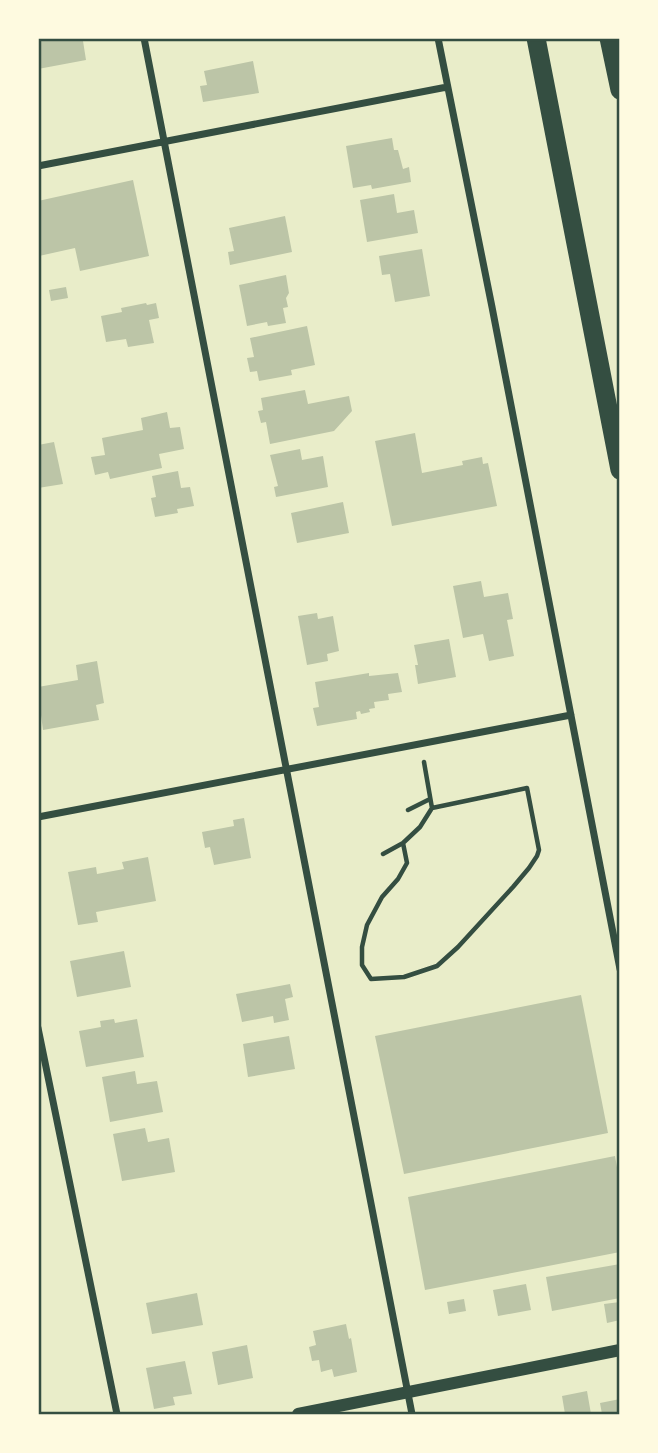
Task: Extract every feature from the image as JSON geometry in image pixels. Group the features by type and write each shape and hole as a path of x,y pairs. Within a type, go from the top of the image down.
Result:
{"highway":[{"path":"536,38 620,470"},
{"path":"609,38 620,90"}],"street":[{"path":"144,38 412,1415"},
{"path":"438,38 620,969"},
{"path":"38,166 447,87"},
{"path":"38,817 571,715"},
{"path":"38,1028 117,1415"},
{"path":"298,1415 620,1350"}],"path":[{"path":"383,854 404,843 420,827 432,808 424,762"},
{"path":"404,843 407,863 398,879 382,897 367,925 362,947 362,965 371,979 404,977 437,966 513,887 537,856 527,788 432,808"},
{"path":"408,810 430,799"}],"building":[{"path":"38,38 89,38 83,41 86,60 38,69"},
{"path":"253,61 259,93 203,102 200,86 207,85 204,71"},
{"path":"392,138 394,150 398,150 403,169 409,167 411,182 372,189 371,185 353,188 346,146"},
{"path":"133,180 149,256 80,271 75,248 39,256 38,201"},
{"path":"394,194 397,213 414,210 418,233 367,242 360,200"},
{"path":"285,216 292,252 230,265 228,252 234,251 229,228"},
{"path":"422,249 430,296 395,302 390,274 382,275 379,256"},
{"path":"286,275 288,307 283,308 286,323 268,326 267,322 247,326 239,285"},
{"path":"66,287 68,298 51,301 49,290"},
{"path":"156,303 159,318 149,320 154,343 128,347 126,339 106,342 101,316 122,312 121,308"},
{"path":"307,326 315,365 291,370 292,375 259,381 257,371 250,372 247,358 254,357 250,338"},
{"path":"305,390 308,404 349,396 352,411 334,431 270,444 266,422 261,423 258,411 263,410 261,398"},
{"path":"167,412 170,428 180,427 184,449 159,454 162,468 110,479 108,472 95,475 91,457 105,455 102,438 143,430 141,418"},
{"path":"415,433 422,473 463,465 462,461 482,457 483,464 488,463 497,506 392,526 375,441"},
{"path":"54,442 63,484 38,488 38,445"},
{"path":"300,449 302,460 323,456 328,487 276,497 274,487 278,486 270,455"},
{"path":"178,471 181,488 190,487 194,506 177,509 178,513 155,517 151,498 156,497 152,476"},
{"path":"343,502 349,533 297,543 291,513"},
{"path":"481,581 484,597 508,593 513,619 507,620 514,656 489,661 483,634 463,638 453,586"},
{"path":"317,613 318,619 333,616 339,651 327,654 328,661 307,665 298,616"},
{"path":"449,639 456,677 418,684 414,645"},
{"path":"97,661 104,703 96,705 99,720 43,730 41,715 38,716 38,687 78,680 76,665"},
{"path":"369,673 369,676 398,673 402,692 388,694 389,700 374,702 375,708 369,709 370,712 356,712 357,719 317,726 313,708 319,707 315,682"},
{"path":"244,818 251,858 214,865 210,847 205,848 202,832 234,826 233,820"},
{"path":"148,857 156,901 96,912 98,922 78,925 68,872 96,867 97,874 124,869 122,862"},
{"path":"124,951 131,987 77,997 70,961"},
{"path":"290,984 293,997 285,999 289,1020 274,1023 273,1016 242,1022 236,994"},
{"path":"581,995 608,1133 404,1174 375,1036"},
{"path":"114,1019 115,1023 137,1019 144,1057 86,1067 79,1031 101,1027 100,1021"},
{"path":"289,1036 295,1069 248,1077 243,1044"},
{"path":"135,1071 137,1084 157,1081 163,1112 110,1122 102,1077"},
{"path":"145,1128 148,1142 169,1138 175,1172 122,1181 113,1134"},
{"path":"615,1156 620,1184 620,1252 425,1290 408,1197"},
{"path":"620,1264 620,1298 552,1311 546,1277"},
{"path":"526,1284 531,1310 498,1316 493,1290"},
{"path":"197,1293 203,1325 152,1334 146,1303"},
{"path":"464,1299 466,1311 449,1314 447,1302"},
{"path":"620,1302 620,1320 607,1323 604,1304"},
{"path":"346,1324 357,1372 334,1377 332,1369 321,1372 319,1360 312,1361 309,1347 316,1345 313,1331"},
{"path":"247,1345 253,1378 218,1385 212,1352"},
{"path":"185,1361 192,1394 173,1397 175,1405 154,1409 146,1368"},
{"path":"587,1391 591,1414 565,1414 562,1396"},
{"path":"620,1399 620,1414 602,1414 600,1403"}]}
